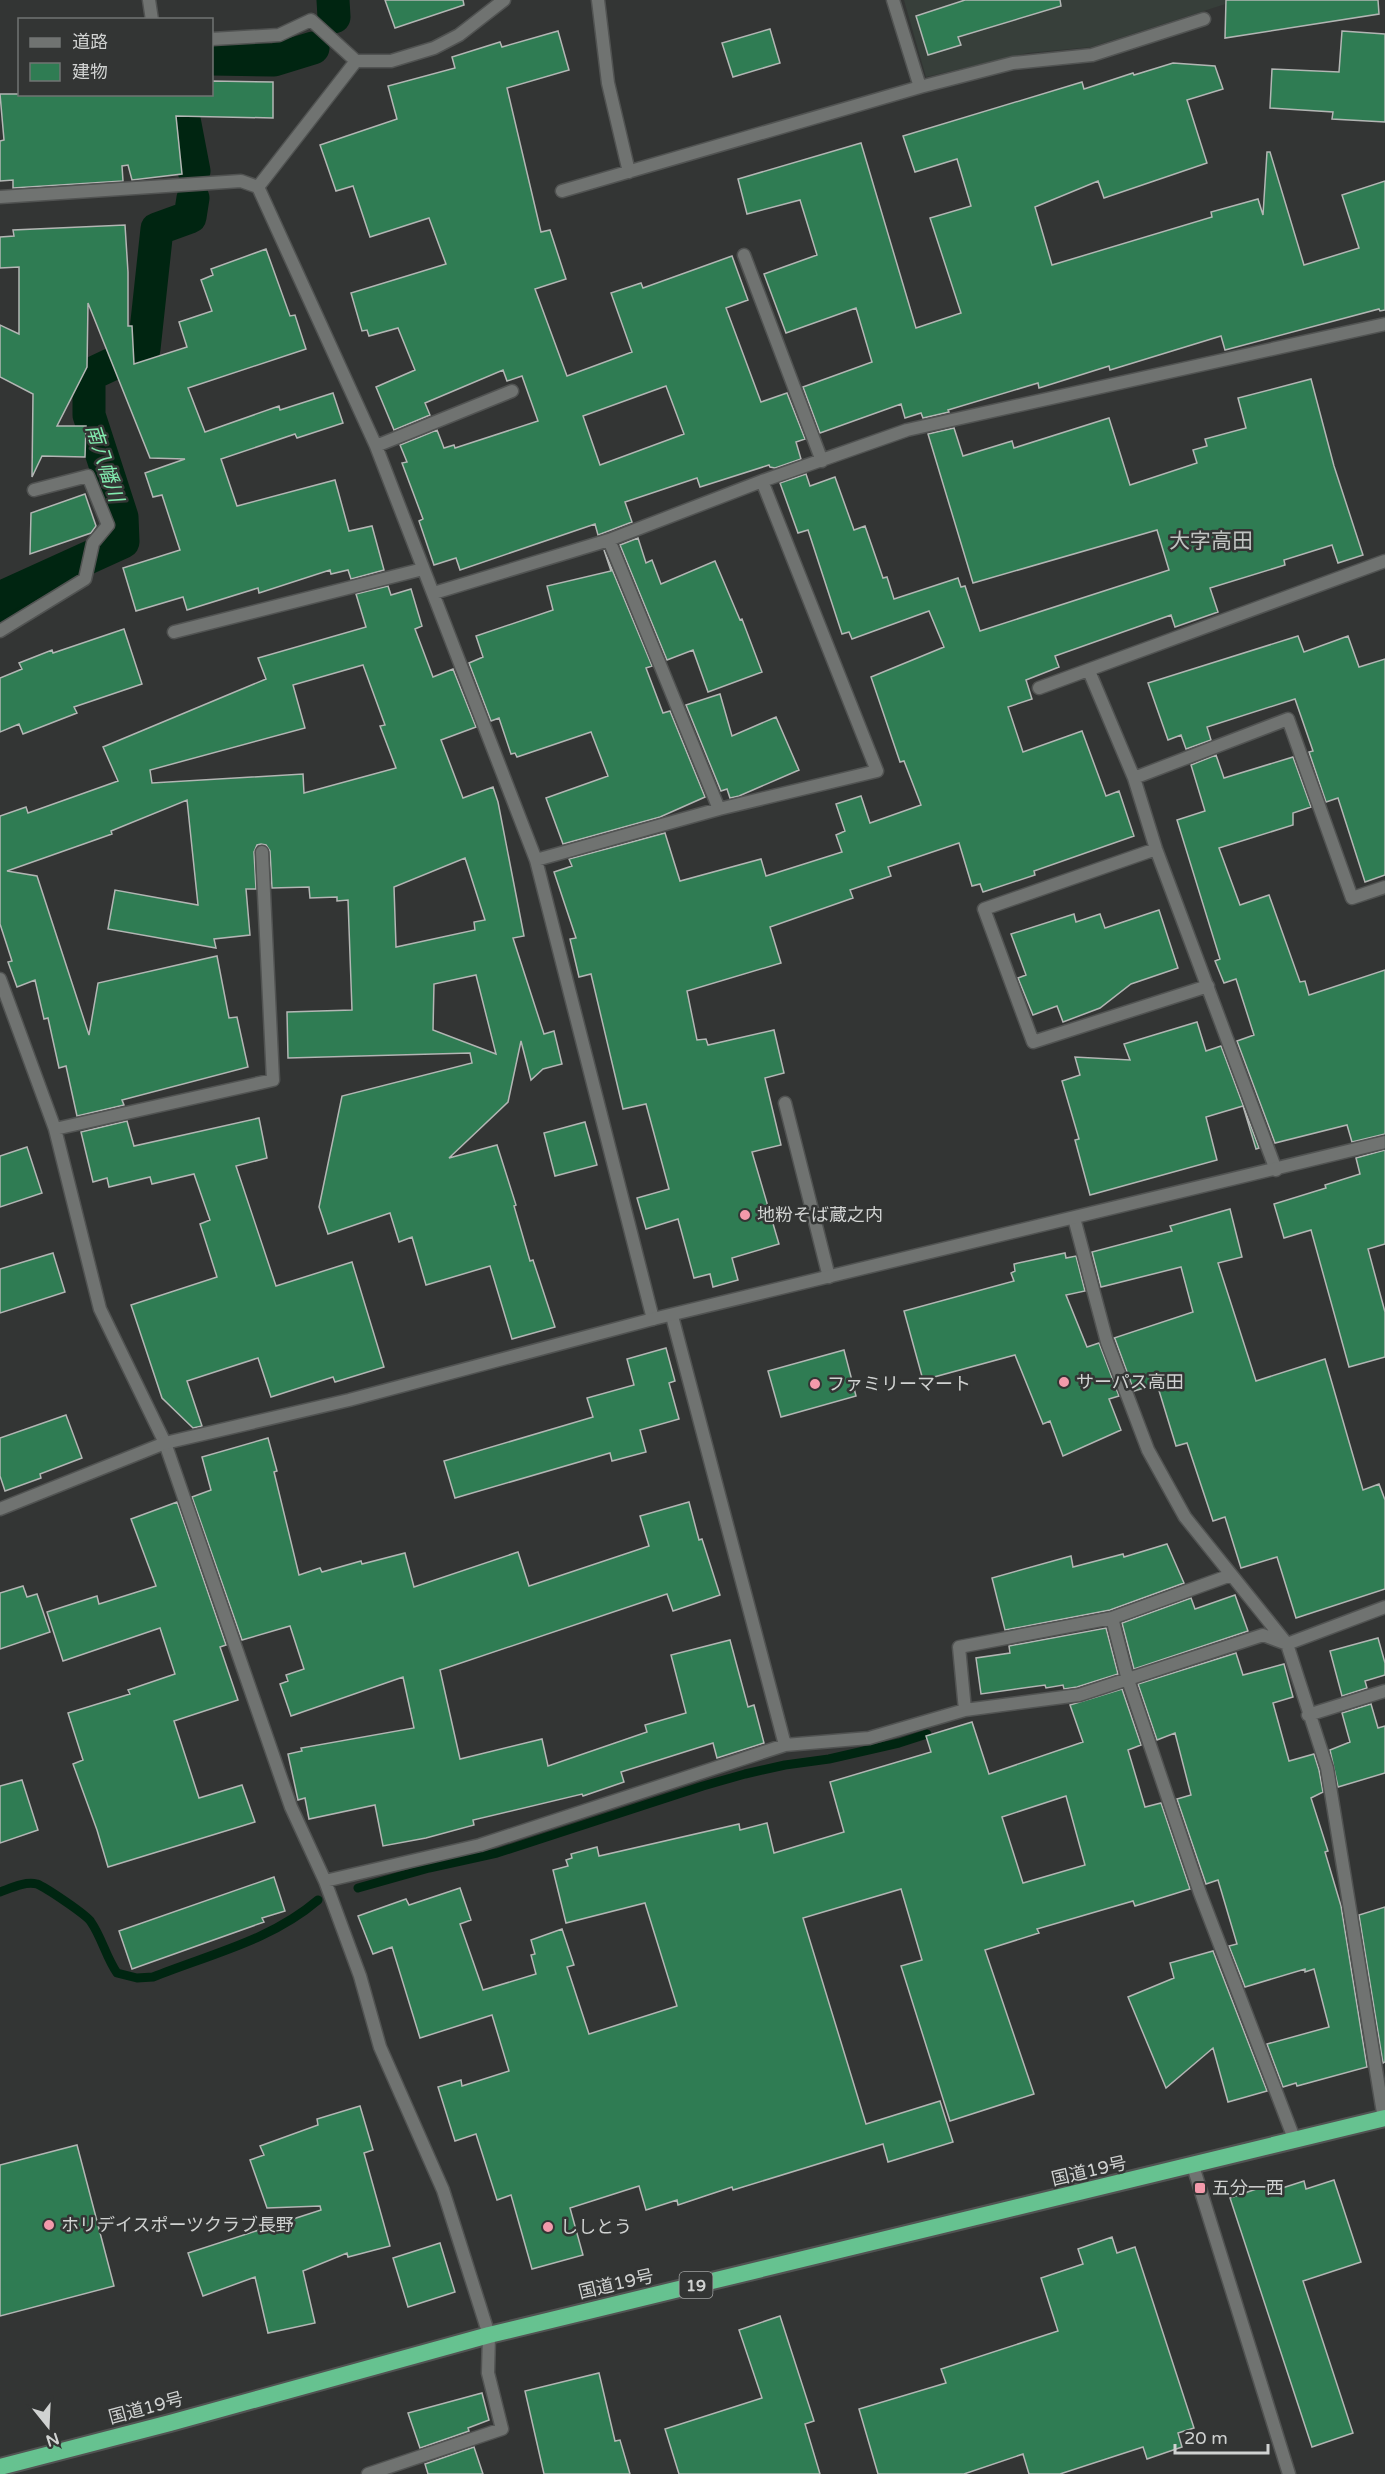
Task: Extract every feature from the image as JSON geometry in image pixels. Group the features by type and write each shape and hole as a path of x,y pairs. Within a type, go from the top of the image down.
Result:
{"highway":[{"name":"国道19号","path":"0,2467 170,2423 489,2335 1384,2119"}],"street":[{"path":"149,0 152,18"},
{"path":"213,39 279,35 311,20 356,61 391,61 434,48 459,35 504,0"},
{"path":"598,0 608,83 629,172"},
{"path":"893,0 920,87"},
{"path":"562,191 920,87 1013,63 1092,55 1204,19"},
{"path":"258,188 356,61"},
{"path":"0,197 241,181 258,188 376,446 423,569 435,593 536,860 653,1319"},
{"path":"744,255 822,461"},
{"path":"435,593 609,540 762,481 907,430 1385,324"},
{"path":"376,446 512,391"},
{"path":"0,631 85,579 93,543 108,525 87,476 34,490"},
{"path":"536,860 719,809 877,771 762,481"},
{"path":"609,540 719,809"},
{"path":"1039,688 1385,561"},
{"path":"174,632 423,569"},
{"path":"1089,671 1134,778 1156,849 1276,1170"},
{"path":"1134,778 1288,719 1352,898 1385,887"},
{"path":"1156,849 984,909 1033,1042 1208,986"},
{"path":"55,1129 273,1080 262,852"},
{"path":"0,979 55,1129 100,1309 165,1443 291,1807 326,1881 360,1976 387,2065 443,2190 489,2335 488,2373 502,2429 368,2474"},
{"path":"785,1103 829,1277"},
{"path":"0,1509 165,1443 349,1400 653,1319 1385,1142"},
{"path":"1074,1218 1107,1342 1148,1450 1185,1517 1287,1644 1308,1715 1327,1768 1384,2119"},
{"path":"672,1316 785,1745"},
{"path":"965,1710 959,1647 1112,1618 1231,1575"},
{"path":"326,1881 480,1845 785,1745 869,1738 965,1710 1079,1695 1263,1635 1287,1644 1385,1607"},
{"path":"1112,1618 1128,1680 1200,1893 1295,2141"},
{"path":"1308,1715 1385,1691"},
{"path":"1192,2166 1289,2474"}],"shaded area":[{"path":"904,0 1238,0 1091,47 1028,53 926,77"}],"building":[{"path":"385,0 463,0 464,5 395,28"},
{"path":"965,0 1060,0 1061,6 958,37 961,45 928,55 916,16"},
{"path":"1226,0 1378,0 1379,14 1225,38"},
{"path":"770,29 780,63 733,77 722,43"},
{"path":"558,31 569,70 507,88 541,232 550,230 566,279 535,289 567,376 632,352 611,293 641,283 643,288 732,256 748,300 726,308 761,402 787,393 805,439 796,442 801,459 775,468 769,465 700,487 697,478 625,502 632,522 598,535 595,524 460,570 456,558 434,565 419,521 423,519 402,463 407,462 400,445 437,430 444,448 454,445 455,448 538,421 522,376 507,381 503,370 425,403 430,415 394,430 376,387 415,370 398,328 369,336 367,330 362,331 351,293 446,264 429,218 370,237 353,186 336,191 320,145 397,119 388,86 455,68 452,57 500,42 502,47","holes":["666,386 684,434 600,465 583,416"]},
{"path":"1342,31 1385,34 1385,122 1332,119 1333,112 1270,108 1272,69 1339,72"},
{"path":"1173,63 1215,66 1223,89 1187,100 1207,163 1104,198 1098,181 1035,207 1052,265 1212,217 1211,212 1258,199 1263,215 1267,152 1270,152 1304,265 1359,248 1342,195 1385,181 1385,310 1380,311 1379,309 1225,350 1221,336 1110,370 1109,366 1039,388 1038,383 948,410 949,412 923,418 921,413 905,418 901,404 820,433 803,387 872,362 856,308 786,333 764,274 817,255 800,200 747,214 738,179 861,143 916,328 961,313 930,218 971,206 957,159 915,172 903,136 1082,82 1084,89"},
{"path":"213,81 273,82 273,118 176,116 182,174 132,180 128,165 122,166 123,181 13,188 13,180 0,181 0,141 4,140 0,94 18,94 18,96 213,96"},
{"path":"125,225 128,326 132,326 134,364 187,347 179,322 212,311 201,280 213,275 211,269 266,249 290,316 295,315 306,349 188,388 205,432 279,406 280,410 333,393 343,423 297,438 295,434 221,459 237,506 335,480 349,531 372,526 384,570 351,579 348,570 331,574 330,570 259,593 258,588 187,610 183,597 136,611 123,568 180,550 162,495 153,497 145,473 185,459 150,458 88,303 87,367 57,426 86,426 85,457 42,456 32,477 33,394 0,377 0,325 19,334 19,267 0,268 0,237 14,236 13,230"},
{"path":"1311,379 1334,466 1363,555 1338,563 1332,545 1284,560 1285,565 1210,588 1218,612 1175,627 1171,615 1055,656 1059,667 1026,680 1032,699 1008,707 1023,752 1082,731 1106,796 1119,791 1134,836 1034,871 1035,875 983,892 980,884 972,886 959,843 888,867 891,876 850,890 853,898 770,927 781,963 687,991 697,1040 706,1039 708,1045 774,1030 784,1073 765,1078 781,1145 752,1152 779,1244 732,1258 738,1280 713,1287 710,1274 694,1278 678,1219 646,1229 637,1198 669,1189 646,1104 623,1109 591,974 579,977 570,939 576,938 554,872 572,866 569,859 665,833 680,881 761,859 766,876 842,852 836,835 845,831 836,804 861,796 870,823 921,805 904,761 900,762 871,677 944,647 929,611 852,639 849,632 842,634 808,530 798,533 780,483 806,474 810,486 835,477 854,530 865,526 883,578 887,577 894,599 958,578 961,587 965,586 980,631 1169,570 1157,530 973,583 928,434 954,428 963,456 1012,441 1014,448 1109,418 1130,485 1197,463 1193,450 1207,446 1205,439 1246,428 1238,398"},
{"path":"85,494 96,526 91,533 30,554 31,513"},
{"path":"638,538 646,563 652,560 661,584 715,561 740,620 742,619 762,672 708,692 693,650 667,660 620,545"},
{"path":"604,550 652,666 646,668 663,713 670,711 705,797 660,817 563,844 546,798 608,776 591,732 517,757 515,753 511,754 499,718 491,721 469,663 483,657 476,636 553,610 547,586 611,571"},
{"path":"388,586 391,595 411,589 422,626 415,629 433,677 453,669 476,727 441,740 463,798 493,787 498,802 524,936 513,938 544,1034 554,1031 562,1064 543,1069 531,1080 521,1041 508,1102 449,1158 497,1145 516,1205 514,1206 530,1261 533,1260 555,1327 512,1339 490,1266 426,1285 412,1237 399,1242 390,1213 328,1234 319,1207 342,1096 472,1063 470,1053 288,1058 287,1012 352,1010 348,900 337,901 337,897 310,898 309,887 272,888 270,851 266,845 261,844 257,845 254,852 256,889 246,889 250,935 214,939 216,948 108,929 115,890 198,905 187,800 111,831 112,834 7,871 37,876 89,1035 98,983 217,956 229,1018 237,1017 248,1067 122,1100 124,1105 77,1116 66,1066 59,1068 48,1018 44,1019 35,980 17,987 8,962 12,961 0,924 0,816 26,807 28,813 118,781 103,747 266,679 258,658 366,627 356,594","holes":["363,665 385,725 380,726 396,768 304,793 303,774 152,783 150,770 305,728 293,685","465,858 485,920 474,922 475,930 396,947 394,887","476,975 496,1054 433,1030 434,984"]},
{"path":"124,629 142,684 74,707 77,713 23,734 19,724 0,732 0,678 22,669 19,663 52,650 53,653"},
{"path":"1298,636 1304,652 1348,636 1359,667 1385,659 1385,875 1365,882 1338,798 1326,802 1309,752 1313,751 1295,699 1207,727 1211,740 1186,749 1181,735 1168,740 1148,683"},
{"path":"720,694 732,736 776,717 799,770 739,796 730,798 727,789 721,791 686,705"},
{"path":"1216,755 1224,778 1293,757 1311,807 1293,813 1293,825 1219,848 1240,905 1269,895 1300,982 1305,981 1309,995 1385,970 1385,1134 1352,1142 1347,1125 1275,1143 1237,1041 1254,1035 1236,979 1224,983 1215,961 1220,959 1177,820 1205,811 1191,765"},
{"path":"1159,910 1178,968 1131,984 1100,1008 1063,1022 1057,1006 1033,1015 1018,978 1026,975 1011,934 1074,914 1076,922 1100,914 1105,928"},
{"path":"1197,1022 1206,1051 1221,1046 1259,1148 1256,1149 1243,1106 1206,1117 1217,1160 1090,1195 1075,1140 1079,1139 1062,1081 1080,1075 1075,1057 1130,1060 1124,1044"},
{"path":"259,1118 267,1158 236,1166 276,1286 352,1262 384,1367 335,1382 333,1377 271,1397 258,1358 187,1381 202,1426 193,1428 162,1398 131,1305 217,1277 200,1224 210,1220 194,1174 152,1184 150,1177 109,1187 107,1178 93,1182 81,1132 127,1121 134,1146"},
{"path":"585,1122 597,1165 555,1176 544,1133"},
{"path":"27,1147 42,1193 0,1207 0,1156"},
{"path":"1385,1150 1385,1244 1368,1249 1385,1312 1385,1357 1349,1367 1311,1230 1284,1238 1274,1204 1326,1188 1325,1185 1360,1174 1356,1158"},
{"path":"1230,1209 1242,1257 1218,1263 1256,1381 1325,1359 1363,1490 1379,1484 1385,1500 1385,1589 1296,1618 1277,1557 1241,1568 1225,1517 1213,1521 1187,1443 1176,1446 1157,1384 1134,1391 1114,1338 1193,1312 1181,1267 1101,1287 1092,1252 1172,1231 1170,1226"},
{"path":"53,1253 65,1292 0,1313 0,1269"},
{"path":"1065,1253 1066,1258 1076,1256 1085,1291 1066,1295 1087,1347 1099,1343 1119,1396 1109,1399 1121,1430 1063,1456 1050,1421 1043,1424 1015,1355 923,1380 904,1311 1014,1281 1011,1273 1015,1271 1014,1264"},
{"path":"666,1348 675,1381 669,1383 679,1419 640,1430 646,1452 612,1461 610,1453 455,1498 444,1461 593,1417 587,1398 634,1385 627,1359"},
{"path":"844,1350 856,1396 781,1417 768,1371"},
{"path":"66,1415 82,1458 40,1474 41,1478 5,1491 0,1476 0,1438"},
{"path":"268,1438 299,1575 320,1568 322,1572 361,1561 362,1564 405,1553 414,1587 518,1552 529,1586 649,1546 640,1516 689,1502 699,1540 702,1539 720,1595 673,1611 667,1594 440,1670 460,1759 542,1739 548,1766 647,1732 645,1725 686,1713 671,1655 730,1640 748,1707 754,1705 764,1743 717,1758 713,1743 621,1772 624,1782 583,1796 582,1794 473,1820 474,1825 426,1838 383,1846 375,1805 309,1819 305,1798 298,1800 288,1754 302,1751 301,1748 414,1728 403,1677 291,1716 280,1684 288,1681 286,1675 304,1669 290,1626 242,1640 192,1497 211,1490 202,1457"},
{"path":"177,1502 226,1645 220,1647 238,1700 174,1721 199,1798 242,1785 255,1822 108,1867 73,1764 83,1760 68,1713 130,1694 128,1690 175,1674 160,1628 63,1661 47,1612 97,1596 99,1604 156,1586 131,1519"},
{"path":"1167,1544 1184,1583 1110,1610 1005,1630 992,1578 1071,1556 1073,1567 1123,1554 1124,1557"},
{"path":"23,1586 27,1597 37,1594 50,1632 0,1649 0,1593"},
{"path":"1235,1595 1248,1631 1134,1669 1122,1623 1191,1598 1195,1609"},
{"path":"1106,1628 1118,1674 1064,1689 1063,1685 1046,1688 1045,1685 981,1694 976,1658 1010,1653 1009,1646"},
{"path":"1378,1638 1385,1663 1385,1675 1365,1681 1367,1688 1342,1696 1330,1651"},
{"path":"1236,1653 1243,1675 1284,1664 1293,1697 1273,1703 1289,1761 1314,1754 1323,1792 1311,1798 1328,1851 1325,1852 1341,1906 1367,2067 1297,2086 1296,2083 1283,2087 1267,2044 1329,2027 1314,1969 1305,1972 1305,1969 1245,1987 1229,1946 1237,1944 1218,1880 1206,1884 1177,1799 1191,1795 1175,1733 1157,1740 1138,1684"},
{"path":"1122,1689 1141,1745 1128,1750 1145,1807 1161,1803 1190,1889 1135,1906 1133,1901 1037,1929 1039,1933 985,1950 1034,2094 950,2121 901,1966 922,1960 901,1889 803,1918 866,2124 940,2101 953,2142 888,2162 883,2144 733,2190 732,2187 678,2205 677,2200 646,2210 639,2186 570,2208 583,2255 532,2269 511,2195 497,2200 476,2134 455,2141 438,2087 461,2080 462,2086 509,2071 492,2015 420,2038 392,1947 373,1954 358,1916 406,1899 409,1905 460,1888 471,1920 460,1924 483,1990 536,1974 531,1955 535,1954 531,1940 562,1929 574,1965 567,1967 589,2034 677,2006 645,1903 566,1923 553,1870 568,1866 566,1860 572,1858 571,1854 597,1847 599,1856 739,1824 740,1830 767,1823 774,1853 844,1832 830,1782 931,1752 926,1736 972,1722 989,1774 1083,1742 1070,1705","holes":["1066,1796 1085,1865 1023,1883 1002,1817"]},
{"path":"1371,1704 1378,1728 1385,1726 1385,1773 1338,1787 1330,1750 1350,1742 1342,1713"},
{"path":"22,1780 38,1830 0,1843 0,1786"},
{"path":"274,1877 285,1911 262,1918 264,1922 132,1969 119,1931"},
{"path":"1385,1907 1385,2062 1383,2063 1359,1915"},
{"path":"1213,1951 1267,2091 1228,2102 1213,2048 1166,2088 1128,1997 1174,1978 1170,1963"},
{"path":"360,2106 373,2150 364,2153 390,2246 348,2257 347,2253 303,2271 315,2323 268,2333 255,2277 203,2296 188,2253 321,2210 320,2206 267,2208 250,2160 264,2155 260,2146 318,2125 317,2119"},
{"name":"ホリデイスポーツクラブ長野","path":"77,2145 114,2286 0,2316 0,2165"},
{"path":"1334,2180 1361,2262 1303,2281 1353,2433 1312,2447 1230,2198 1271,2184 1273,2191 1304,2181 1306,2189"},
{"path":"1112,2237 1117,2253 1135,2247 1194,2428 1178,2433 1182,2447 1147,2459 1143,2447 1060,2474 1029,2474 1023,2454 964,2474 878,2474 859,2409 946,2383 941,2369 1058,2331 1041,2278 1083,2264 1078,2249"},
{"path":"440,2243 455,2292 408,2307 393,2258"},
{"path":"780,2316 814,2421 805,2424 820,2474 679,2474 665,2429 762,2398 739,2330"},
{"path":"599,2373 615,2441 620,2440 630,2474 544,2474 525,2391"},
{"path":"482,2393 489,2420 468,2428 469,2431 420,2448 408,2413"},
{"path":"474,2447 483,2474 428,2474 425,2464"}],"waterway":[{"name":"南八幡川","path":"333,0 334,17"},
{"name":"南八幡川","path":"213,59 274,60 313,48"},
{"name":"南八幡川","path":"185,96 181,103 194,171"},
{"name":"南八幡川","path":"0,598 123,542 122,517 89,415 89,375 144,349 157,229 190,217 193,198"},
{"path":"0,618 110,548"},
{"path":"358,1888 429,1868 497,1853 745,1774 785,1765 829,1759 927,1734"},
{"path":"0,1892 28,1883 37,1884 48,1890 88,1918 117,1973 137,1978 153,1977 260,1936 280,1926 318,1900"}],"place":[{"name":"地粉そば蔵之内","path":"745,1215"},
{"name":"サーパス高田","path":"1064,1382"},
{"name":"ファミリーマート","path":"815,1384"},
{"name":"五分一西","path":"1200,2188"},
{"name":"ホリデイスポーツクラブ長野","path":"49,2225"},
{"name":"ししとう","path":"548,2227"}],"district":[{"name":"大字高田","path":"1211,541"}]}
